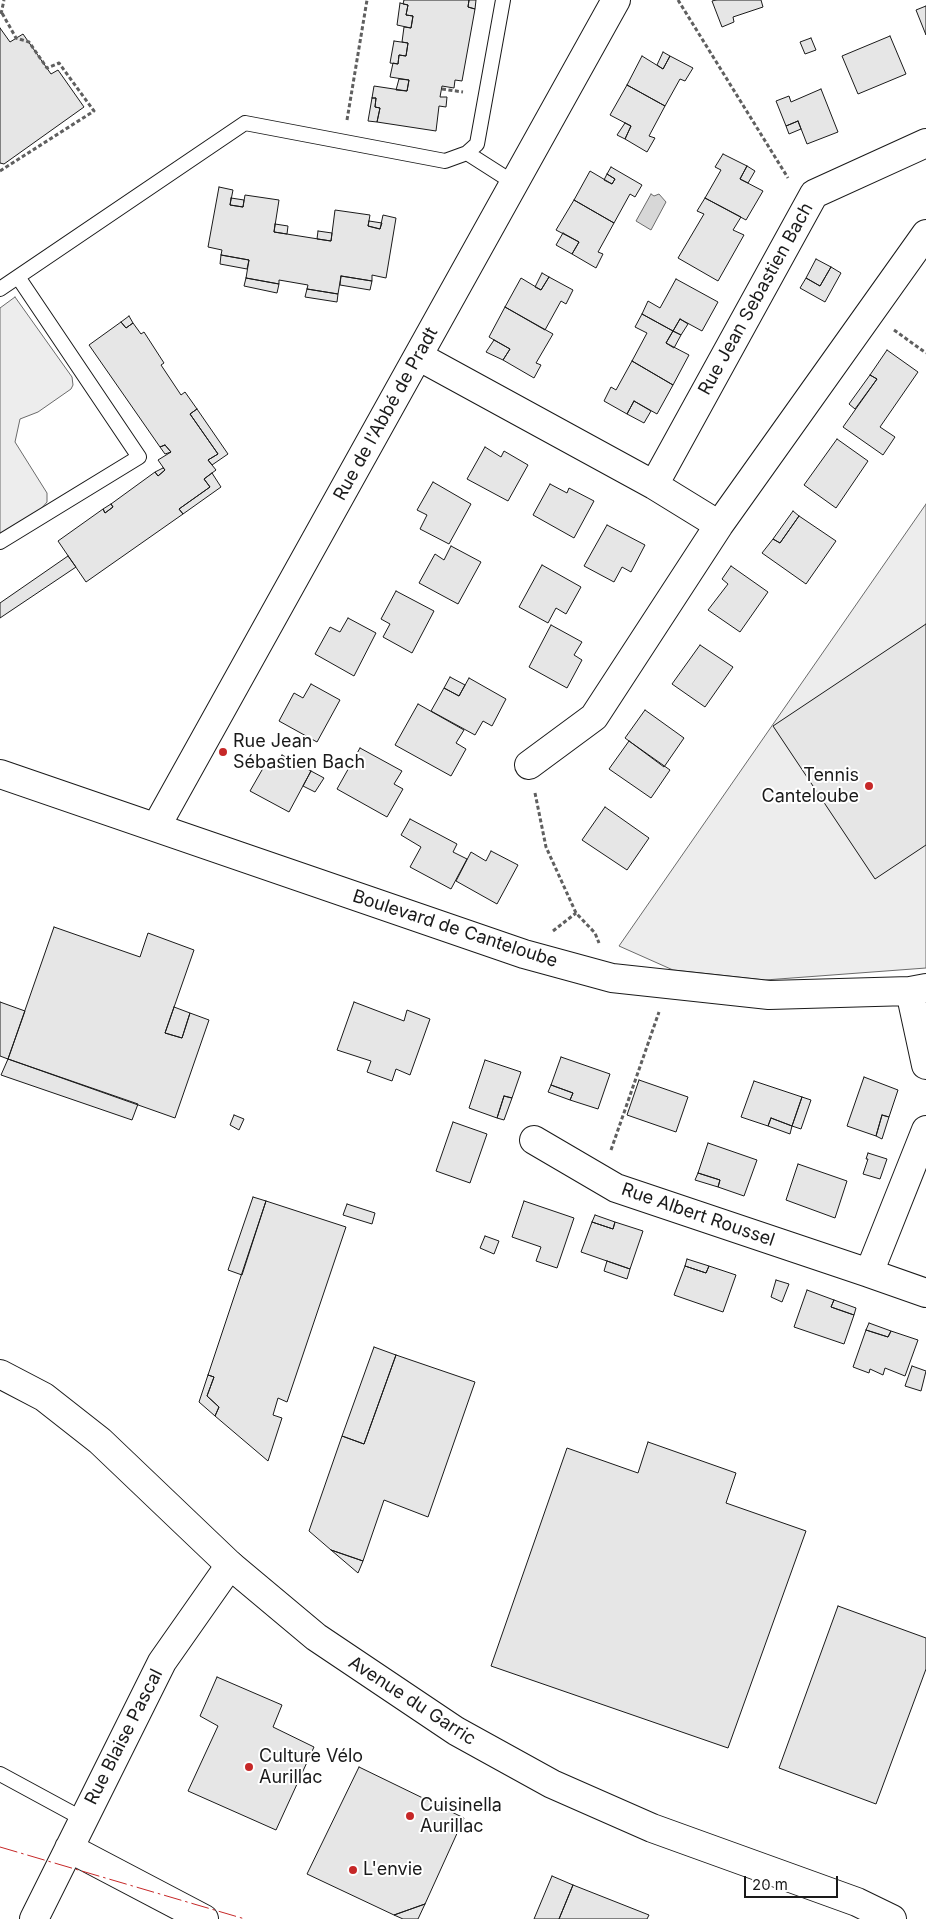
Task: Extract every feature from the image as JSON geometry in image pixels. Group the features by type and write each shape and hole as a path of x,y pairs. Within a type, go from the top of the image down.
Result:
{"street":[{"name":"Rue de l'Abbé de Pradt","path":"156,827 616,0"},
{"name":"Rue Jean Sebastien Bach","path":"654,484 814,194 926,143"},
{"path":"529,765 594,717 719,525 926,234"},
{"path":"418,356 654,484 719,525"},
{"name":"Boulevard de Canteloube","path":"0,774 524,954 612,978 769,995 918,989"},
{"path":"918,989 926,1065"},
{"path":"869,1273 926,1130"},
{"name":"Rue Albert Roussel","path":"534,1140 616,1188 926,1293"},
{"name":"Avenue du Garric","path":"0,1374 44,1397 100,1441 230,1565 316,1637 456,1731 552,1784 652,1828 857,1902 892,1919"},
{"name":"Rue Blaise Pascal","path":"34,1919 162,1662 230,1565"},
{"path":"69,1848 204,1919"}],"lane":[{"path":"0,289 245,123 445,161 467,153 476,144 503,0"},
{"path":"467,153 514,183"},
{"path":"0,542 139,457 18,277"},
{"path":"0,1774 83,1818"}],"path":[{"path":"0,171 94,111 59,63 47,68 29,42 16,38 1,14 4,0"},
{"path":"343,142 367,0"},
{"path":"678,0 788,179 814,194"},
{"path":"870,312 926,353"},
{"path":"529,765 546,847 576,913 595,933 612,978"},
{"path":"601,1179 668,984"}],"shaded area":[{"path":"651,194 654,196 659,194 666,202 651,230 636,221"},
{"path":"15,297 72,377 73,385 71,389 38,412 20,419 15,442 47,493 47,502 40,510 0,536 0,308"},
{"path":"926,504 926,968 765,980 673,970 619,946"}],"building":[{"path":"404,0 469,0 468,7 475,9 462,81 455,80 454,88 442,86 440,97 447,97 446,107 439,106 436,131 377,122 380,108 375,107 376,98 372,98 374,86 407,91 409,80 390,77 393,63 398,64 399,55 406,56 408,43 402,42 404,27 411,28 413,16 406,15 408,5 403,4"},
{"path":"469,0 476,0 475,9 468,7"},
{"path":"761,0 763,7 733,17 734,22 722,27 712,1"},
{"path":"400,3 408,5 406,15 413,16 411,28 397,25"},
{"path":"926,6 926,35 916,10"},
{"path":"0,28 10,42 23,34 51,74 58,70 84,107 4,164 0,163"},
{"path":"890,36 906,74 858,94 842,56"},
{"path":"811,38 816,50 805,54 800,42"},
{"path":"394,41 408,43 406,56 399,55 398,64 390,63"},
{"path":"663,52 670,56 663,69 657,65"},
{"path":"642,56 663,69 670,56 693,68 685,81 680,79 665,106 627,85"},
{"path":"399,79 409,80 407,91 396,90"},
{"path":"627,85 665,106 649,136 655,138 647,152 625,139 631,126 610,115"},
{"path":"821,89 838,132 807,144 798,121 786,126 776,101 789,96 791,102"},
{"path":"372,98 376,98 375,107 380,108 377,122 368,121"},
{"path":"798,121 801,129 789,134 786,126"},
{"path":"625,123 631,126 625,139 617,135"},
{"path":"723,154 747,166 740,179 763,191 746,220 705,198 721,170 715,167"},
{"path":"747,166 755,171 748,183 740,179"},
{"path":"611,167 642,185 635,197 630,194 614,223 574,200 590,171 612,184 615,179 607,174"},
{"path":"607,174 615,179 612,184 604,180"},
{"path":"219,187 233,190 230,205 243,207 245,195 279,200 274,232 331,241 335,210 370,215 368,226 380,229 383,215 396,218 386,278 372,275 372,281 341,276 338,294 307,289 308,285 279,280 279,284 246,278 249,260 221,255 222,250 208,247"},
{"path":"231,198 244,200 243,207 230,205"},
{"path":"705,198 741,217 733,230 744,235 718,281 678,258 704,214 697,211"},
{"path":"574,200 614,223 598,252 603,254 596,268 572,254 579,242 556,230"},
{"path":"369,221 382,223 380,229 368,226"},
{"path":"275,224 288,226 287,234 274,232"},
{"path":"318,231 332,233 331,241 317,239"},
{"path":"563,233 579,242 572,254 556,245"},
{"path":"221,255 249,260 247,269 220,264"},
{"path":"816,259 831,267 820,286 806,278"},
{"path":"831,267 841,273 825,302 800,288 806,278 820,286"},
{"path":"542,273 549,277 541,290 535,287"},
{"path":"341,276 372,281 370,290 340,285"},
{"path":"549,277 573,290 566,304 561,301 545,330 505,307 521,278 541,290"},
{"path":"246,278 279,284 277,293 244,286"},
{"path":"676,279 718,302 702,331 680,319 673,331 642,314 648,301 660,308"},
{"path":"307,289 338,294 337,302 305,297"},
{"path":"505,307 553,334 536,363 541,365 534,378 503,360 510,349 489,337"},
{"path":"642,314 673,331 666,343 689,355 673,385 632,361 647,333 635,327"},
{"path":"129,316 133,323 126,328 121,322"},
{"path":"680,319 688,324 681,335 673,331"},
{"path":"121,322 126,328 133,323 141,334 144,332 164,363 161,365 181,395 185,392 197,409 190,414 218,454 208,460 216,470 204,479 210,487 179,509 183,514 86,582 58,541 103,509 105,513 113,507 111,504 155,472 158,476 165,470 158,460 171,452 165,445 160,447 89,345"},
{"path":"673,331 681,335 674,348 666,343"},
{"path":"494,340 510,349 503,360 486,352"},
{"path":"887,350 918,372 880,427 895,437 883,455 843,427 877,379 870,375"},
{"path":"632,361 673,385 657,414 634,401 627,414 604,401 611,387 616,390"},
{"path":"870,375 877,379 855,409 849,404"},
{"path":"634,401 651,411 644,423 627,414"},
{"path":"197,409 228,454 212,465 208,460 218,454 190,414"},
{"path":"837,439 868,461 836,508 804,485"},
{"path":"165,445 171,452 165,454 160,447"},
{"path":"485,447 501,457 504,451 528,465 508,501 467,479"},
{"path":"163,468 165,470 158,476 155,472"},
{"path":"212,473 221,487 183,514 179,509 210,487 204,479"},
{"path":"433,482 471,504 449,544 420,529 427,515 417,510"},
{"path":"550,484 567,493 569,488 594,501 574,538 533,515"},
{"path":"111,504 113,507 105,513 103,509"},
{"path":"793,511 799,516 780,543 773,539"},
{"path":"799,516 836,541 806,584 762,553 773,539 780,543"},
{"path":"607,525 645,545 631,572 622,567 614,582 584,566"},
{"path":"451,546 481,562 458,604 419,583 435,554 444,560"},
{"path":"68,556 76,567 0,618 0,603"},
{"path":"542,565 581,587 566,614 556,608 548,623 519,607"},
{"path":"731,566 768,592 740,632 708,610 728,584 722,579"},
{"path":"396,591 434,611 412,653 383,637 390,624 381,619"},
{"path":"348,618 376,633 354,676 315,654 330,627 340,632"},
{"name":"Tennis Canteloube","path":"926,624 926,845 875,879 773,726"},
{"path":"551,625 582,642 574,655 582,660 567,688 529,667"},
{"path":"700,645 733,667 705,707 672,684"},
{"path":"450,677 465,685 459,696 444,688"},
{"path":"469,678 506,699 492,726 483,721 475,735 431,711 444,688 459,696"},
{"path":"311,684 340,700 317,742 279,721 294,693 303,698"},
{"path":"418,704 464,730 456,743 466,749 451,776 395,745"},
{"path":"645,710 684,738 664,767 625,738"},
{"path":"629,741 670,770 651,798 609,769"},
{"path":"360,748 402,771 394,784 403,789 387,817 337,789"},
{"path":"282,755 311,771 289,812 250,791 266,763 275,768"},
{"path":"311,771 324,778 315,792 303,786"},
{"path":"605,807 649,838 627,870 582,840"},
{"path":"410,819 457,844 453,852 467,859 451,889 410,867 421,847 401,835"},
{"path":"491,851 518,865 497,904 456,881 471,852 486,861"},
{"path":"54,927 140,957 148,933 194,950 165,1033 182,1038 190,1013 209,1020 175,1118 8,1059"},
{"path":"0,1002 25,1011 8,1059 0,1056"},
{"path":"354,1002 404,1021 407,1010 430,1019 410,1075 396,1069 392,1081 367,1072 371,1061 337,1050"},
{"path":"174,1007 190,1013 182,1038 165,1033"},
{"path":"561,1057 610,1074 598,1109 570,1100 573,1093 551,1085"},
{"path":"8,1059 138,1104 132,1120 1,1075"},
{"path":"485,1060 521,1072 512,1098 504,1096 497,1118 469,1108"},
{"path":"864,1077 898,1090 889,1117 882,1115 876,1136 847,1126"},
{"path":"639,1080 688,1097 676,1132 627,1115"},
{"path":"754,1081 802,1097 792,1126 771,1118 768,1126 741,1117"},
{"path":"551,1085 573,1093 570,1100 548,1092"},
{"path":"504,1096 512,1098 504,1120 497,1118"},
{"path":"802,1097 811,1100 801,1129 792,1126"},
{"path":"234,1115 244,1119 239,1130 230,1125"},
{"path":"882,1115 889,1117 882,1139 876,1136"},
{"path":"771,1118 792,1126 790,1134 768,1126"},
{"path":"453,1122 487,1134 470,1183 436,1171"},
{"path":"708,1143 757,1160 744,1196 718,1187 720,1180 698,1173"},
{"path":"868,1153 887,1159 880,1179 863,1174"},
{"path":"798,1164 847,1181 835,1218 786,1200"},
{"path":"698,1173 720,1180 718,1187 695,1180"},
{"path":"253,1197 266,1201 242,1275 228,1270"},
{"path":"266,1201 346,1227 287,1402 278,1398 273,1415 282,1418 268,1461 215,1416 219,1407 207,1396 214,1377 208,1375"},
{"path":"524,1201 574,1218 557,1268 536,1261 541,1247 512,1237"},
{"path":"347,1204 375,1213 372,1224 343,1215"},
{"path":"595,1215 615,1222 613,1229 592,1222"},
{"path":"592,1222 613,1229 615,1222 643,1231 630,1269 581,1252"},
{"path":"485,1236 499,1241 494,1254 480,1248"},
{"path":"687,1259 709,1266 706,1273 685,1266"},
{"path":"607,1261 630,1269 627,1279 604,1271"},
{"path":"685,1266 706,1273 709,1266 736,1275 723,1312 674,1295"},
{"path":"776,1280 789,1284 782,1302 771,1297"},
{"path":"807,1290 834,1300 831,1307 854,1315 844,1344 794,1327"},
{"path":"834,1300 856,1308 854,1315 831,1307"},
{"path":"869,1323 891,1331 888,1337 866,1330"},
{"path":"866,1330 888,1337 891,1331 918,1340 905,1376 885,1368 883,1375 870,1369 869,1373 853,1367"},
{"path":"374,1347 396,1355 364,1444 342,1436"},
{"path":"396,1355 475,1382 428,1517 384,1500 363,1561 331,1550 309,1531 342,1436 364,1444"},
{"path":"912,1366 926,1371 921,1391 905,1386"},
{"path":"208,1375 214,1377 207,1396 219,1407 215,1416 199,1402"},
{"path":"648,1442 736,1473 726,1503 806,1531 728,1748 491,1666 567,1448 638,1473"},
{"path":"331,1550 363,1561 358,1573"},
{"path":"838,1606 926,1638 926,1669 876,1804 779,1768"},
{"path":"217,1677 282,1705 273,1727 314,1747 276,1830 188,1791 218,1726 200,1716"},
{"path":"359,1767 464,1818 425,1904 394,1915 307,1874"},
{"path":"552,1876 573,1885 559,1919 534,1919"},
{"path":"573,1885 649,1915 647,1919 559,1919"},
{"path":"425,1904 418,1919 403,1919 394,1915"}],"power":[{"path":"0,1847 245,1919"}],"place":[{"name":"Rue Jean Sébastien Bach","path":"223,752"},
{"name":"Tennis Canteloube","path":"869,786"},
{"name":"Culture Vélo Aurillac","path":"249,1767"},
{"name":"Cuisinella Aurillac","path":"410,1816"},
{"name":"L'envie","path":"353,1870"}]}
